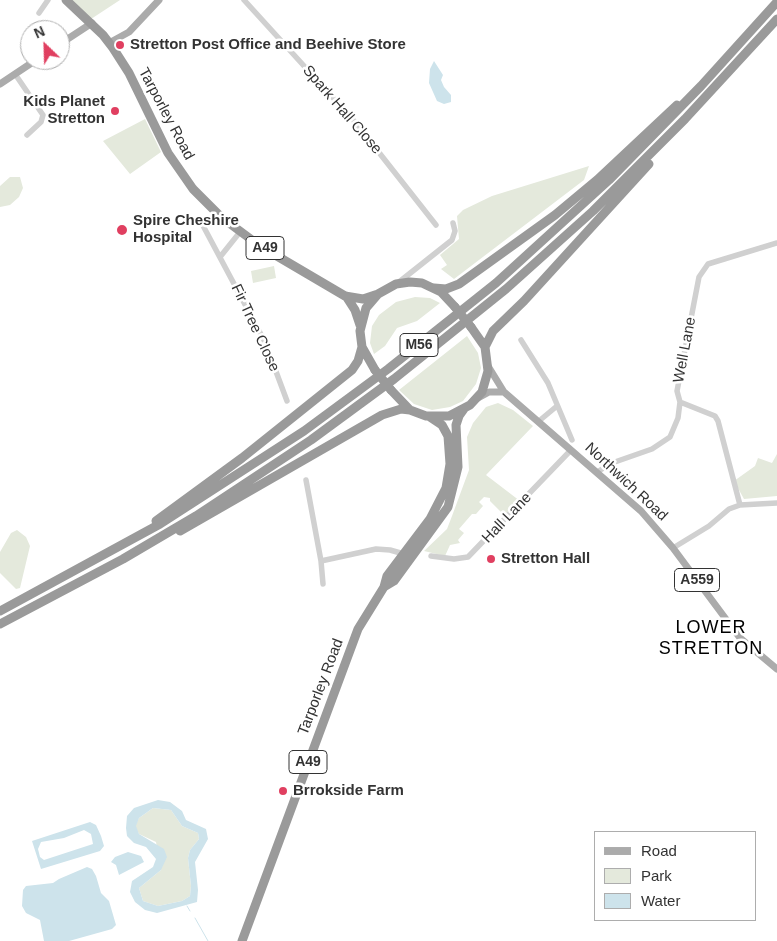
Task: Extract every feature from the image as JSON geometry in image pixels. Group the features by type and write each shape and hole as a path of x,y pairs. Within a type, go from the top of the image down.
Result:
{"highway":[{"name":"A49","path":"66,0 92,23"},
{"name":"M56","path":"0,611 118,549 219,488 304,431 430,336 561,225 635,154 701,86 777,2"},
{"name":"M56","path":"124,559 273,465 416,362 499,294 567,235 685,119 777,19"},
{"name":"Tarporley Road","path":"92,23 109,43 129,73 161,139 181,172 207,204 240,232 345,296 363,299 378,294"},
{"name":"M56","path":"434,288 449,288 459,284 571,202 670,111 701,86"},
{"name":"M56","path":"485,347 490,336 605,213 667,144 685,119"},
{"path":"422,283 434,288 456,307 485,347 488,366 486,380 477,398 464,409 449,416 430,417 406,409 361,352 360,325 366,308 378,294 396,284 422,283"},
{"name":"Tarporley Road","path":"345,296 355,310 360,325"},
{"name":"M56","path":"118,549 292,418 352,370 361,352"},
{"name":"M56","path":"0,624 199,522 382,416 406,409"},
{"name":"Tarporley Road","path":"384,587 394,580 437,525 451,499 458,467 456,425 464,409"},
{"name":"Tarporley Road","path":"242,941 358,629 384,587 387,576 436,509 448,480 450,464 448,436 442,425 430,417"}],"main road":[{"path":"109,43 129,32 159,0"},
{"path":"70,37 92,23"},
{"path":"0,84 21,70"},
{"name":"Northwich Road","path":"488,366 495,382 504,392 540,421 641,511 673,548 740,638 777,670"},
{"path":"477,398 489,392 504,392"}],"street":[{"path":"39,13 48,0"},
{"name":"Spark Hall Close","path":"244,0 355,122 436,225"},
{"path":"15,74 43,115 41,122 26,135"},
{"name":"Fir Tree Close","path":"200,220 265,342 287,401"},
{"path":"396,284 419,268 452,240 455,231 453,223"},
{"path":"220,257 240,232"},
{"name":"Well Lane","path":"597,472 605,467 652,449 670,437 678,418 680,402 677,390 699,277 708,264 777,243"},
{"path":"419,268 418,275 422,283"},
{"path":"521,340 548,383 572,440"},
{"path":"680,402 715,416 718,421 740,505"},
{"path":"540,421 557,406"},
{"name":"Hall Lane","path":"431,556 454,559 468,557 571,450"},
{"path":"306,480 321,561 323,584"},
{"path":"673,548 708,526 722,514 740,505 777,503"},
{"path":"321,561 376,549 414,554"}],"green space":[{"path":"66,0 120,0 88,21"},
{"path":"145,119 161,152 130,174 103,141"},
{"path":"589,166 584,180 454,279 441,269 447,265 440,255 459,239 457,216 463,210 492,196"},
{"path":"10,177 20,177 23,188 19,197 10,205 0,207 0,186"},
{"path":"274,266 276,278 253,283 251,271"},
{"path":"415,297 430,298 440,303 417,321 397,328 385,346 374,354 370,343 372,326 379,315 396,302"},
{"path":"467,336 478,353 481,368 476,384 463,401 450,407 432,410 414,404 399,390"},
{"path":"498,403 513,410 533,426 486,475 520,501 504,515 490,501 490,498 484,497 479,502 483,506 476,514 472,514 459,529 464,533 458,540 460,543 450,545 445,556 424,551 447,529 452,516 469,470 467,437 473,423 486,407"},
{"path":"777,454 777,496 744,499 734,481 755,466 758,458 772,463"},
{"path":"17,530 26,537 30,546 20,588 16,589 0,573 0,552 11,533"},
{"path":"153,808 171,810 182,826 198,833 199,839 190,850 188,858 191,886 190,896 182,901 158,906 143,901 139,888 161,870 156,842 139,834 135,826 139,818"}],"water":[{"path":"434,61 443,75 441,80 451,95 451,102 444,104 437,101 429,83 430,69"},
{"path":"158,800 170,802 182,811 186,820 206,829 208,839 195,862 198,890 197,902 157,913 145,910 135,902 130,892 132,881 153,867 156,859 146,847 134,843 127,836 127,816 134,808","holes":["153,808 171,810 182,826 198,833 199,839 190,850 188,858 191,886 190,896 182,901 158,906 143,901 139,888 161,870 167,857 164,849 139,834 136,826 139,818"]},
{"path":"90,822 96,825 104,846 100,851 41,869 32,841","holes":["84,830 91,834 93,844 44,860 40,857 38,849 41,842 64,838"]},
{"path":"128,852 141,856 144,862 119,875 116,865 111,862 115,857"},
{"path":"87,867 92,869 101,893 109,901 116,925 112,929 69,941 44,941 40,920 26,913 22,906 23,890 26,886 53,883"}],"waterway":[{"path":"187,906 190,911"},
{"path":"195,918 208,941"}],"place":[{"name":"Stretton Post Office and Beehive Store","path":"120,45"},
{"name":"Kids Planet Stretton","path":"115,111"},
{"name":"Spire Cheshire Hospital","path":"122,230"},
{"name":"Stretton Hall","path":"491,559"},
{"name":"Brrokside Farm","path":"283,791"}],"district":[{"name":"LOWER STRETTON","path":"711,638"}]}
